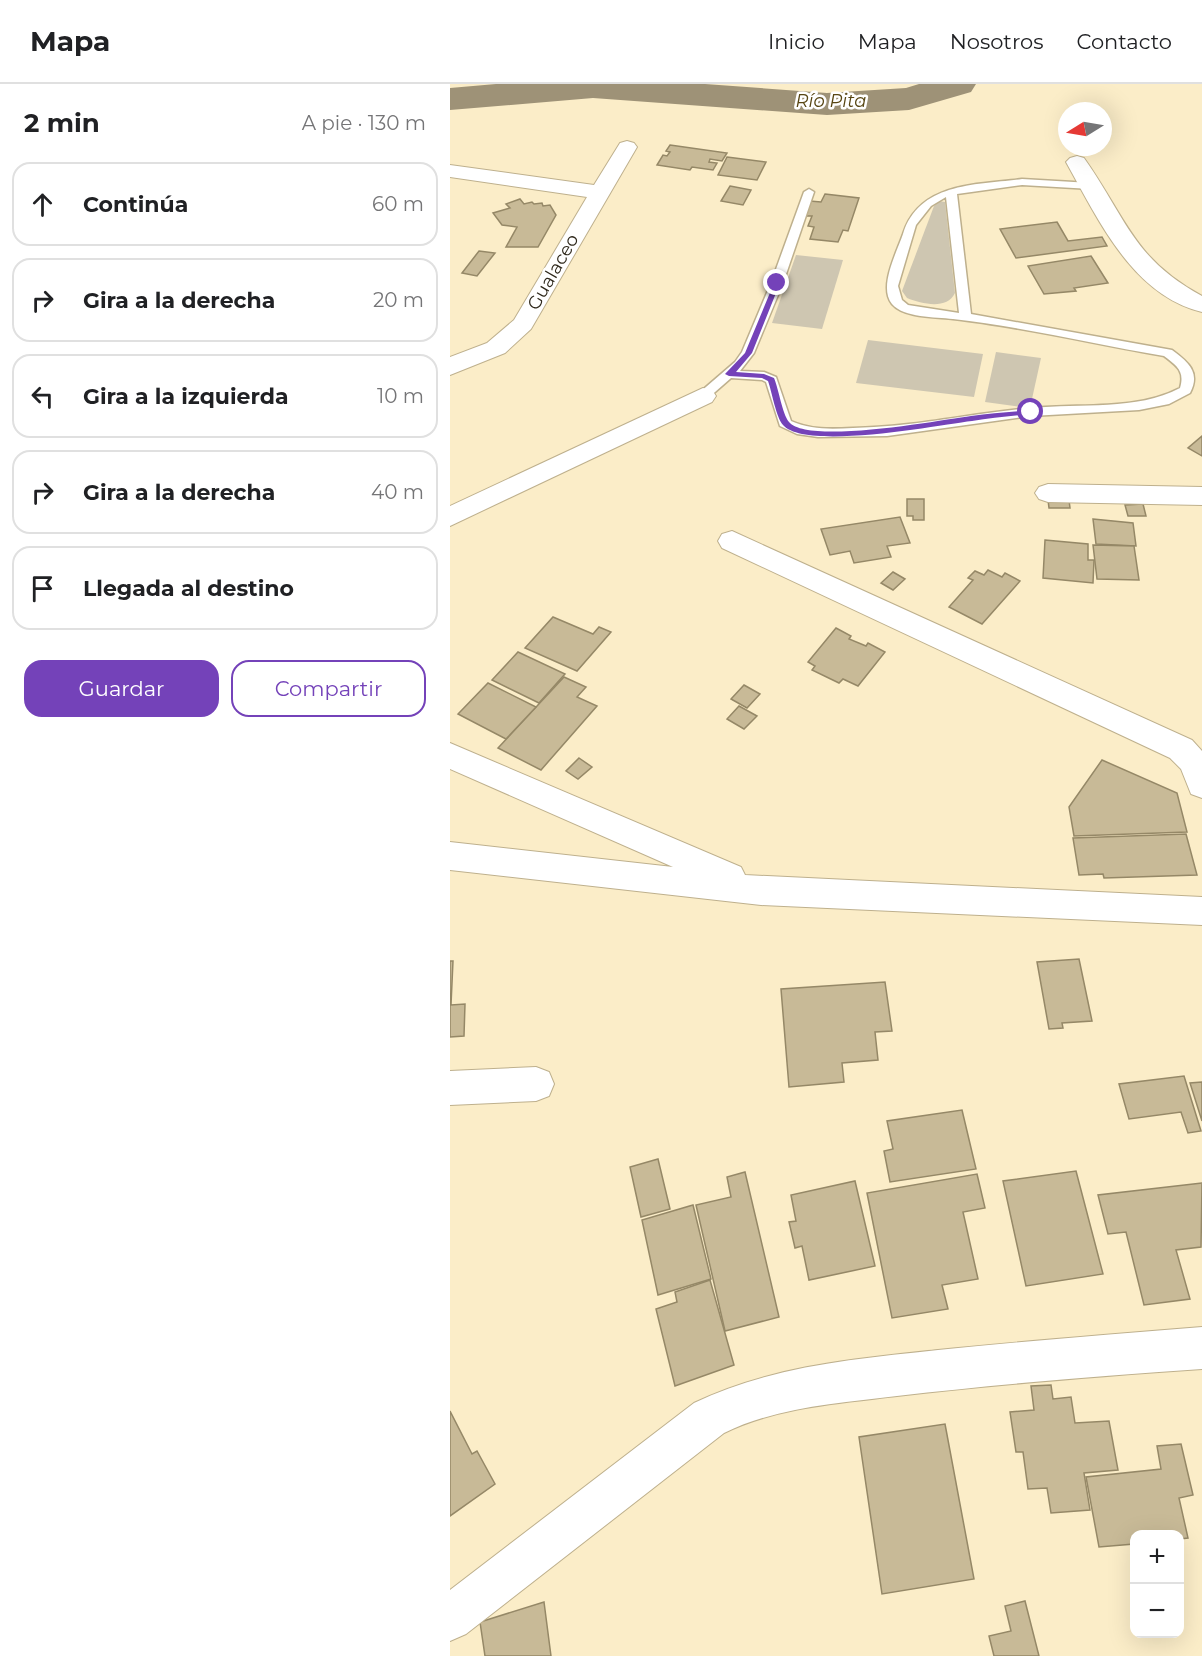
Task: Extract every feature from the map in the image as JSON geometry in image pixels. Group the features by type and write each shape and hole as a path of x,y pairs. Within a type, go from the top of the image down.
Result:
{"street":[{"name":"Gualaceo","path":"454,361 496,348 523,324 627,147"},
{"path":"1077,162 1125,245 1150,273 1182,295 1202,305"},
{"path":"450,171 600,192"},
{"path":"450,517 703,396"},
{"path":"1048,493 1202,496"},
{"path":"732,541 1181,748 1194,762 1202,785"},
{"path":"450,755 760,891"},
{"path":"450,856 760,891 1202,911"},
{"path":"450,1088 536,1084"},
{"path":"450,1618 709,1418 730,1407 797,1388 980,1365 1202,1348"}],"lane":[{"path":"729,374 764,376 771,380 785,423 793,428 818,433 887,432 971,418 1139,406 1165,401 1186,390 1191,377 1188,368 1168,353 965,317 922,312 904,308 896,301 892,286 911,225 927,204 951,192 1022,182 1091,186"},
{"path":"703,396 739,365 748,353 777,283 809,192"},
{"path":"951,192 965,317"}],"shaded area":[{"path":"939,201 945,202 955,293 946,302 927,304 907,298 902,291 934,206"},
{"path":"796,255 843,260 822,329 772,323"},
{"path":"868,340 983,354 974,397 856,383"},
{"path":"996,352 1041,358 1030,408 985,402"}],"building":[{"path":"670,145 727,153 722,161 710,159 709,162 717,163 713,170 692,167 690,170 657,165 663,155 667,156 670,152 666,151"},
{"path":"727,157 766,162 757,180 718,175"},
{"path":"730,186 751,190 743,205 721,201"},
{"path":"825,194 859,198 848,231 843,230 838,242 810,239 814,227 808,226 812,216 804,216 810,201 821,202"},
{"path":"520,199 524,204 532,202 542,203 543,206 550,205 556,215 538,247 506,247 517,227 502,225 493,213 510,208 506,204"},
{"path":"1057,222 1068,241 1102,237 1107,246 1016,258 1000,229"},
{"path":"479,251 495,253 477,276 462,273"},
{"path":"1091,256 1108,283 1074,288 1076,291 1044,294 1028,266"},
{"path":"1202,436 1202,456 1188,448"},
{"path":"907,499 924,499 924,520 913,520 913,516 907,516"},
{"path":"1048,500 1069,500 1070,508 1049,508"},
{"path":"1143,504 1146,516 1128,516 1125,505"},
{"path":"900,517 910,543 887,546 891,557 854,563 850,551 830,555 821,529"},
{"path":"1093,519 1133,523 1136,546 1096,544"},
{"path":"1045,540 1088,544 1088,560 1094,560 1093,583 1043,578"},
{"path":"1093,545 1134,546 1139,580 1097,579"},
{"path":"988,570 1002,577 1005,573 1020,581 982,624 949,607 973,580 968,578 975,571 984,575"},
{"path":"893,572 905,579 893,590 881,583"},
{"path":"553,617 593,634 599,627 611,632 577,671 525,648"},
{"path":"836,628 851,636 849,639 866,646 868,643 885,652 858,686 843,679 839,683 812,670 815,666 808,662"},
{"path":"518,652 565,674 539,703 492,680"},
{"path":"564,677 586,687 577,697 597,706 541,770 498,748"},
{"path":"488,683 536,707 506,739 458,714"},
{"path":"744,685 760,694 747,708 731,699"},
{"path":"739,706 757,716 744,729 727,719"},
{"path":"579,758 592,767 578,779 566,771"},
{"path":"1102,760 1177,793 1187,832 1074,836 1069,807"},
{"path":"1186,834 1197,875 1104,878 1103,874 1079,875 1073,838"},
{"path":"1079,959 1092,1021 1062,1023 1063,1028 1049,1029 1037,962"},
{"path":"450,961 453,961 451,1005 465,1004 464,1036 450,1037"},
{"path":"885,982 892,1031 875,1032 878,1060 842,1063 844,1082 789,1087 781,989"},
{"path":"1184,1076 1201,1131 1188,1133 1181,1112 1129,1119 1119,1084"},
{"path":"1202,1082 1202,1121 1190,1083"},
{"path":"962,1110 976,1169 890,1182 884,1151 893,1149 887,1121"},
{"path":"658,1159 670,1209 641,1217 630,1167"},
{"path":"1076,1171 1103,1274 1026,1286 1003,1181"},
{"path":"745,1172 779,1317 725,1331 696,1205 731,1197 727,1177"},
{"path":"977,1174 985,1208 963,1212 978,1279 942,1285 948,1309 892,1318 867,1193"},
{"path":"855,1181 875,1266 809,1280 802,1246 795,1248 789,1222 796,1221 791,1195"},
{"path":"1202,1183 1201,1247 1176,1250 1190,1299 1144,1305 1126,1232 1108,1234 1098,1195"},
{"path":"693,1205 711,1279 658,1295 642,1220"},
{"path":"710,1280 734,1365 675,1386 656,1309 677,1302 675,1292"},
{"path":"1051,1385 1053,1399 1071,1397 1075,1423 1109,1421 1118,1470 1084,1473 1090,1510 1051,1513 1047,1488 1028,1489 1023,1452 1016,1452 1010,1412 1034,1410 1031,1386"},
{"path":"450,1411 472,1454 477,1451 495,1484 450,1516"},
{"path":"945,1424 974,1579 882,1594 859,1437"},
{"path":"1181,1444 1193,1495 1179,1498 1188,1538 1184,1538 1184,1530 1130,1530 1130,1544 1099,1547 1086,1477 1161,1469 1157,1446"},
{"path":"1025,1601 1039,1656 994,1656 989,1636 1011,1631 1005,1606"},
{"path":"544,1602 551,1656 485,1656 480,1622"}],"waterway":[{"name":"Río Pita","path":"450,99 593,87 827,104 909,99 958,84"}],"route":[{"path":"777,283 748,353 729,374 764,376 771,380 785,423 793,428 818,433 887,432 971,418 1031,412"}]}
